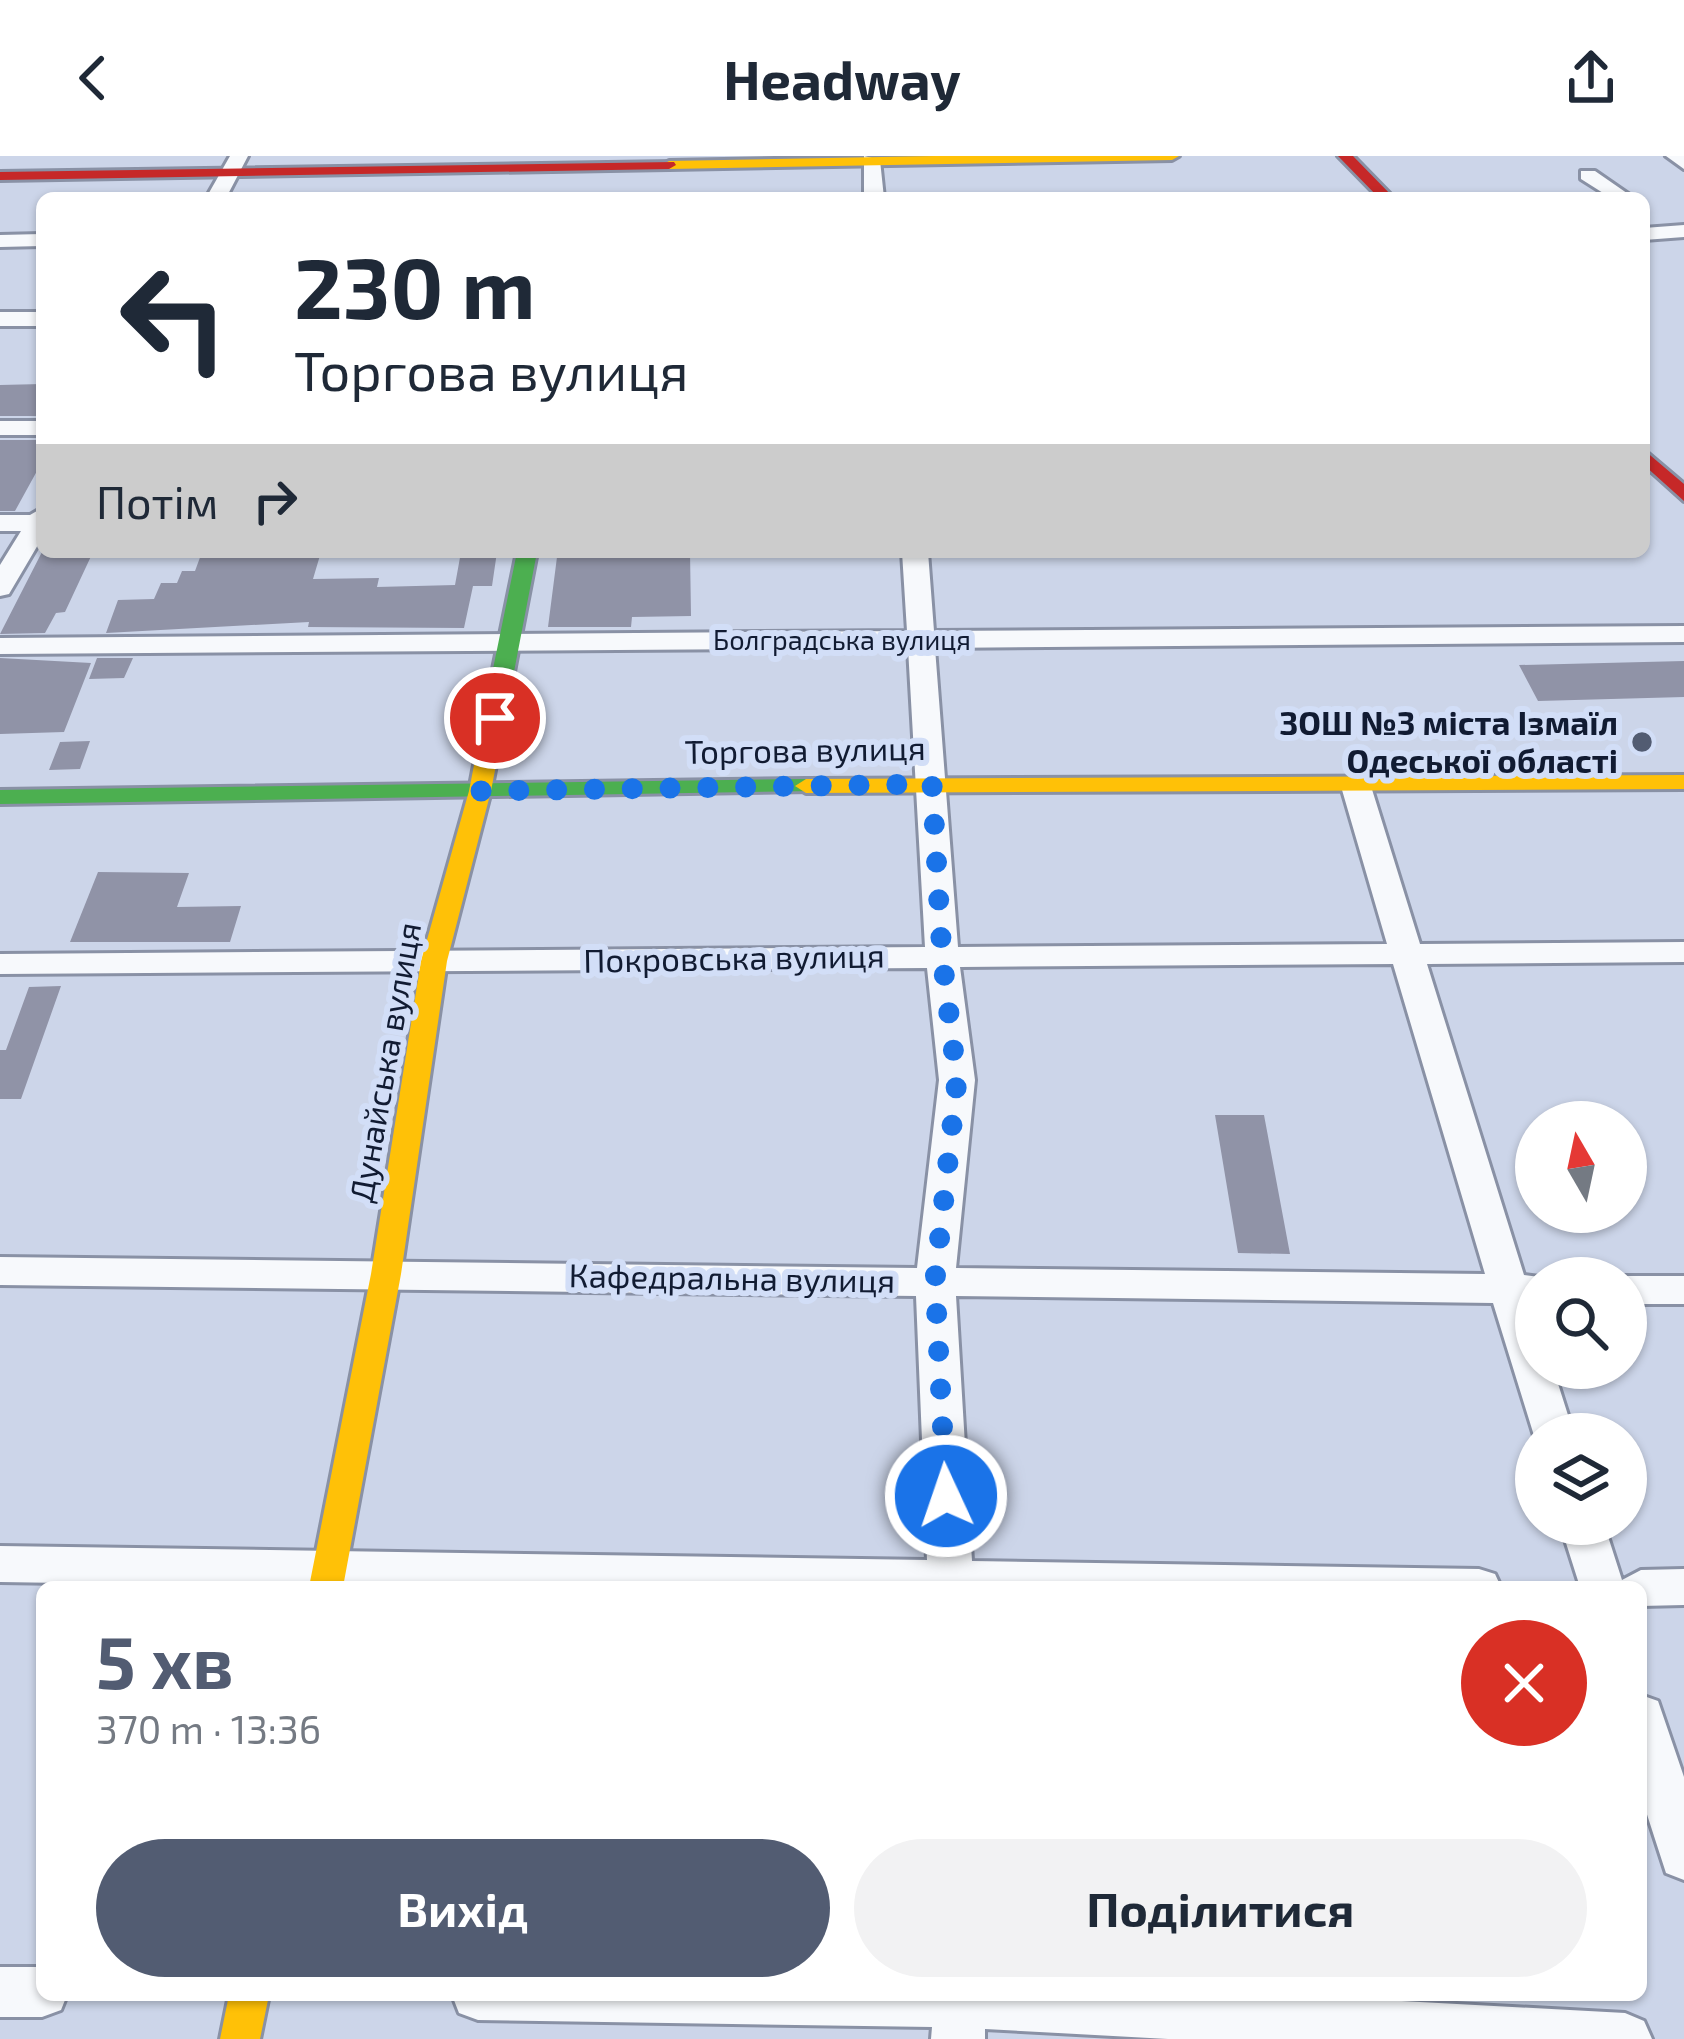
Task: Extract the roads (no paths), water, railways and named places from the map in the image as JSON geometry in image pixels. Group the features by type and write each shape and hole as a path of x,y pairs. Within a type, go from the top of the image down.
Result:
{"main road":[{"path":"0,176 234,164 1172,156"},
{"path":"1345,156 1381,192"},
{"path":"593,192 598,161"},
{"path":"1650,464 1677,504"},
{"name":"Дунайська вулиця","path":"328,1578 386,1274 434,961 480,791 526,558"},
{"name":"Торгова вулиця","path":"0,796 932,784 1684,782"},
{"path":"240,2039 248,2001"}],"street":[{"path":"1675,156 1684,163"},
{"path":"872,160 874,192"},
{"path":"219,192 234,164"},
{"path":"1588,175 1615,192"},
{"path":"0,241 36,241"},
{"path":"0,320 36,319"},
{"path":"0,428 36,428"},
{"path":"0,524 36,521"},
{"path":"0,588 36,529"},
{"path":"915,558 942,956 957,1080 935,1280 951,1581"},
{"name":"Болградська вулиця","path":"0,646 1684,634"},
{"path":"1354,783 1405,956 1515,1271"},
{"name":"Покровська вулиця","path":"0,964 1684,952"},
{"name":"Кафедральна вулиця","path":"0,1271 1515,1288"},
{"path":"1647,1290 1684,1291"},
{"path":"1589,1545 1600,1581"},
{"path":"0,1564 328,1578 640,1581"},
{"path":"1647,1588 1684,1587"},
{"path":"1647,1735 1684,1857"},
{"path":"0,1992 36,1992"},
{"path":"647,2001 1625,2039"}],"place":[{"name":"ЗОШ №3 міста Ізмаїл Одеської області","path":"1642,742"}]}
